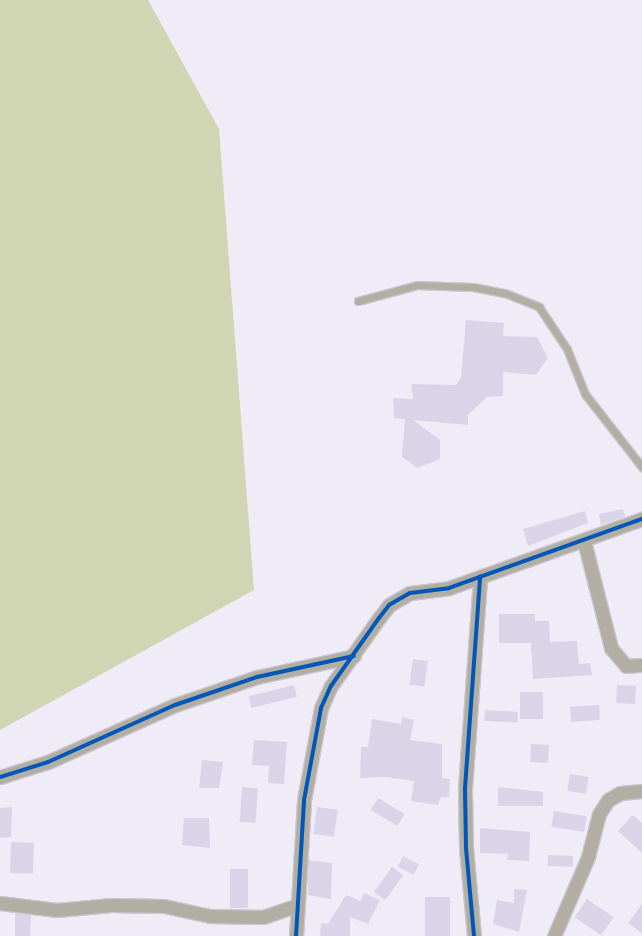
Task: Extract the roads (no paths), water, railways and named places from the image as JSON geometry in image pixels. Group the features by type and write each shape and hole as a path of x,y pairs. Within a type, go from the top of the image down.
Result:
{"street":[{"path":"296,936 304,800 315,732 331,686 389,606 410,593 449,588 642,519"},
{"path":"584,541 611,648 626,666 642,665"},
{"path":"474,936 466,848 465,788 480,577"},
{"path":"0,776 48,762 175,705 249,680 354,656"},
{"path":"554,936 588,857 599,814 608,800 620,793 642,791"},
{"path":"0,903 57,910 111,905 159,906 210,916 263,917 297,905"}],"lane":[{"path":"358,301 417,285 457,286 505,293 538,308 567,348 585,394 642,467"}]}
